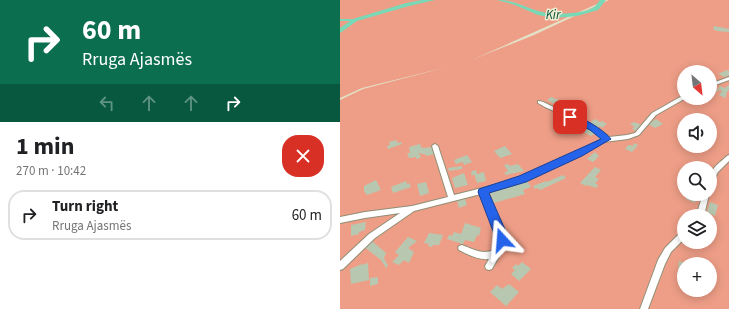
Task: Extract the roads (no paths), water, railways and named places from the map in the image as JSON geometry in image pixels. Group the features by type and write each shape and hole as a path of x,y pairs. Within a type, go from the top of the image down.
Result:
{"street":[{"path":"717,83 729,78"},
{"path":"340,220 365,214 412,209 483,192 522,179 579,154 607,139 628,137 637,134 654,114 677,101"},
{"path":"540,102 585,124 607,139"},
{"path":"435,146 452,199"},
{"path":"717,169 729,157"},
{"path":"483,192 501,234 502,240 500,248 489,266"},
{"path":"340,266 372,236 412,209"},
{"path":"644,308 661,263 668,250 677,241"},
{"path":"462,248 477,255 486,257 496,253"}],"waterway":[{"name":"Kir","path":"340,31 355,20 408,4 432,0"},
{"name":"Kir","path":"500,0 517,4 540,14 555,16 577,14 596,9 603,0"},
{"path":"340,20 355,20"}]}
